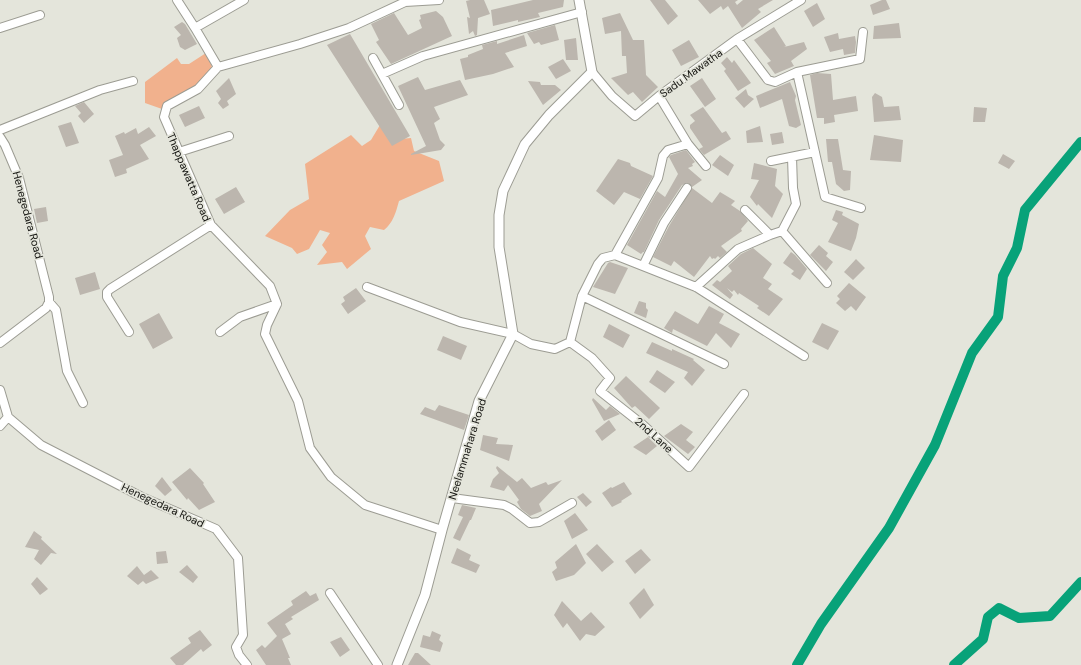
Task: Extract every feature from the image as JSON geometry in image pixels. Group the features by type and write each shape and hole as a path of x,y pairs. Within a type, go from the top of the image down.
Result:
{"street":[{"path":"177,0 218,67 300,44 349,28 405,2 439,0"},
{"path":"195,28 244,0"},
{"path":"513,334 499,247 499,216 504,192 525,144 549,115 592,72 579,0"},
{"name":"Sadu Mawatha","path":"592,72 612,96 635,116 659,96 737,39 801,0"},
{"path":"382,74 424,56 582,12"},
{"path":"0,28 40,15"},
{"path":"737,39 768,80 776,82 797,72 860,59 862,32"},
{"path":"373,58 399,105"},
{"name":"Thappawatta Road","path":"129,332 107,292 123,280 211,225 164,117 167,106 198,89 218,67"},
{"path":"797,72 825,197 861,208"},
{"path":"0,130 100,90 134,81"},
{"path":"659,96 688,144 706,166"},
{"path":"179,152 229,136"},
{"name":"Henegedara Road","path":"0,137 19,178 49,302 56,310 68,371 83,403"},
{"path":"615,255 658,178 663,156 668,150 688,144"},
{"path":"772,161 815,152"},
{"path":"696,287 738,248 782,231 796,204 793,188 792,157"},
{"path":"643,266 664,223 687,188"},
{"path":"745,210 770,235"},
{"path":"211,225 270,286 277,304 267,325 265,334 298,401 310,448 331,477 365,505 442,530"},
{"path":"782,231 827,283"},
{"path":"368,287 460,322 513,334 532,344 555,349 570,342 582,296 598,264 603,258 615,255 696,287 804,356"},
{"path":"582,296 724,364"},
{"path":"0,343 46,308 49,302"},
{"path":"220,332 240,317 277,304"},
{"name":"Neelammahara Road","path":"397,665 425,595 442,530 480,401 513,334"},
{"name":"2nd Lane","path":"570,342 592,358 610,378 600,390 643,425 689,468 744,394"},
{"path":"0,390 8,417 0,426"},
{"name":"Henegedara Road","path":"8,417 41,445 142,497 216,529 238,558 243,635 236,647 239,655 248,665"},
{"path":"452,498 504,505 512,509 530,524 539,522 572,503"},
{"path":"330,594 378,665"}],"shaded area":[{"path":"206,53 212,67 195,88 162,109 145,103 145,82 177,58 181,64 189,64"},
{"path":"380,125 391,140 411,138 414,151 439,161 444,181 399,201 392,221 384,230 370,227 365,236 371,249 347,269 342,262 317,265 327,252 322,245 330,233 320,230 309,249 297,254 292,248 265,236 290,210 309,199 305,164 351,135 362,146 371,140"}],"building":[{"path":"484,0 490,14 478,18 477,35 475,36 473,31 469,34 467,17 470,18 466,1"},
{"path":"533,0 564,0 563,7 538,13 540,17 493,26 491,10"},
{"path":"650,0 665,0 678,16 668,25"},
{"path":"698,0 738,0 735,2 737,5 743,0 773,0 758,9 761,12 742,28 728,6 723,10 721,6 710,14"},
{"path":"886,0 890,9 873,15 870,5"},
{"path":"817,3 825,19 813,27 804,11"},
{"path":"436,11 443,17 452,36 391,64 376,42 379,40 371,24 394,13 408,35 422,28 419,20 421,19 420,15"},
{"path":"620,13 633,40 644,40 646,75 658,87 642,102 633,92 628,95 611,78 627,73 626,56 622,56 621,31 605,34 602,18"},
{"path":"182,22 185,24 197,44 185,50 180,47 177,38 181,35 174,27"},
{"path":"899,23 901,38 873,39 874,26"},
{"path":"555,25 559,40 541,45 539,42 534,44 527,33"},
{"path":"774,27 786,46 784,47 804,42 807,49 791,61 794,66 775,74 767,63 771,61 754,40"},
{"path":"838,33 839,39 855,36 855,53 844,55 843,49 830,52 824,37"},
{"path":"350,34 410,136 392,146 327,45"},
{"path":"524,35 527,46 505,53 514,67 493,74 465,80 460,59 468,57 468,55 483,49 482,45 497,41 497,44"},
{"path":"576,38 578,60 566,60 564,40"},
{"path":"689,40 699,57 681,66 672,50"},
{"path":"727,57 732,63 734,60 751,83 738,91 724,71 726,69 721,63"},
{"path":"563,59 571,71 556,79 548,67"},
{"path":"817,73 831,74 833,100 856,96 858,111 834,115 835,122 824,124 824,118 817,118 810,75"},
{"path":"418,77 425,90 460,80 468,95 434,107 440,119 434,123 440,140 445,145 441,150 411,155 426,146 398,86"},
{"path":"229,78 236,94 227,101 229,105 223,109 218,103 221,99 216,91"},
{"path":"702,78 716,99 705,107 690,86"},
{"path":"528,81 540,82 541,85 555,85 561,90 543,105"},
{"path":"790,82 796,96 795,100 801,125 796,128 789,126 782,99 760,108 756,96"},
{"path":"746,89 748,95 754,99 744,108 735,98"},
{"path":"875,93 882,97 884,107 899,106 901,120 874,122 872,97"},
{"path":"84,102 94,114 84,123 78,116 81,113 75,106"},
{"path":"199,106 205,118 185,127 179,115"},
{"path":"703,107 722,133 726,131 731,139 704,155 699,149 703,147 690,128 690,125 695,121 690,115"},
{"path":"974,107 987,108 985,122 973,122"},
{"path":"71,122 79,143 66,147 58,126"},
{"path":"760,126 763,142 747,143 746,131"},
{"path":"149,127 156,136 140,145 149,159 126,169 127,173 115,177 109,160 123,155 115,136 124,132 125,134 136,128 138,134"},
{"path":"782,132 784,143 772,145 770,134"},
{"path":"874,135 903,140 901,162 870,160"},
{"path":"826,139 838,139 843,170 851,171 850,190 844,191 836,184 832,162 828,162"},
{"path":"686,150 695,162 692,164 693,166 688,168 702,180 692,187 688,183 682,185 659,220 644,252 641,254 627,245 657,191 665,197 678,174 669,157"},
{"path":"1003,154 1015,161 1009,169 998,163"},
{"path":"720,155 734,165 728,176 712,165"},
{"path":"618,159 630,163 631,166 653,176 640,199 624,192 614,205 596,191"},
{"path":"754,163 777,169 775,186 783,194 772,218 758,204 757,206 750,197 759,180 751,179"},
{"path":"236,187 245,202 224,214 215,199"},
{"path":"692,188 712,203 720,192 735,201 731,205 740,211 748,221 741,229 742,231 721,246 727,252 720,258 718,256 715,259 712,259 710,256 694,277 674,261 671,266 653,257 669,226"},
{"path":"46,207 48,221 37,223 34,209"},
{"path":"836,210 843,212 842,215 859,224 851,251 828,242 838,223 832,220"},
{"path":"819,245 828,253 826,256 833,262 826,271 810,255"},
{"path":"753,248 772,264 763,278 772,284 768,289 783,299 769,316 757,308 759,306 739,293 738,295 734,290 732,292 727,288 733,295 730,299 712,285 717,280 720,282 732,271 728,266 741,254"},
{"path":"791,252 807,269 800,280 791,274 794,271 783,263"},
{"path":"856,259 865,268 853,280 844,272"},
{"path":"610,262 628,268 615,294 593,287"},
{"path":"95,272 100,289 80,295 75,278"},
{"path":"849,283 866,297 856,311 851,306 845,311 836,303 840,299 837,296"},
{"path":"356,288 366,301 348,314 341,304 345,301 343,297"},
{"path":"639,301 646,303 646,308 648,310 646,318 634,313"},
{"path":"709,306 724,314 719,323 740,334 731,348 716,333 707,346 673,329 672,333 664,328 675,311 698,324"},
{"path":"159,313 173,338 153,349 139,324"},
{"path":"822,323 839,331 828,350 812,342"},
{"path":"609,324 630,335 623,348 603,337"},
{"path":"443,336 467,346 461,360 437,350"},
{"path":"652,342 694,359 693,360 705,370 692,386 684,378 688,372 646,353"},
{"path":"657,370 675,382 665,393 649,382"},
{"path":"626,376 660,408 649,419 635,406 632,408 614,388"},
{"path":"593,398 606,410 610,406 620,414 604,421 592,400"},
{"path":"439,405 469,415 464,430 420,414 425,407 435,411"},
{"path":"609,420 616,430 602,441 595,431"},
{"path":"681,424 693,432 686,440 695,447 688,454 664,436"},
{"path":"483,435 498,438 496,444 513,445 509,461 480,450"},
{"path":"648,437 657,446 646,455 633,447"},
{"path":"497,466 517,482 522,478 531,488 546,482 548,485 562,480 539,504 542,511 530,516 521,509 517,502 519,500 508,485 504,491 490,487 493,479 499,473 496,468"},
{"path":"190,468 204,483 203,484 215,502 199,510 188,498 187,500 172,482"},
{"path":"162,477 172,490 165,496 155,486"},
{"path":"624,482 632,494 621,501 622,502 612,507 602,493 611,487 612,488"},
{"path":"583,493 592,502 586,507 577,497"},
{"path":"462,505 476,508 460,541 453,538 463,517 458,515"},
{"path":"575,513 588,530 572,539 564,521"},
{"path":"34,531 42,537 41,539 57,554 51,553 41,565 34,559 39,550 25,547"},
{"path":"576,544 586,563 574,575 556,581 552,572 557,568 555,562"},
{"path":"597,544 614,562 602,572 586,554"},
{"path":"457,548 471,555 469,560 480,565 476,573 451,563"},
{"path":"641,549 651,560 635,574 625,561"},
{"path":"166,551 168,563 157,564 156,552"},
{"path":"187,565 198,577 193,583 179,572"},
{"path":"137,566 144,575 151,570 159,578 146,584 143,581 138,585 127,576"},
{"path":"37,577 48,589 40,595 31,584"},
{"path":"644,588 654,605 640,619 629,603"},
{"path":"306,591 310,596 316,593 319,600 291,617 293,619 285,624 291,634 282,639 290,658 288,658 291,665 266,665 256,650 262,645 265,648 277,636 267,623 293,605 291,601"},
{"path":"562,601 581,621 591,612 605,627 595,636 586,634 580,641 567,623 563,628 554,615"},
{"path":"200,630 212,645 203,652 201,649 183,665 176,665 170,658 191,643 188,638"},
{"path":"432,631 441,635 439,640 443,643 440,652 420,647 423,635 430,637"},
{"path":"341,637 350,650 340,657 330,642"},
{"path":"415,653 418,653 431,665 408,665"}],"waterway":[{"path":"797,665 821,624 889,528 935,445 972,353 998,317 1003,276 1017,248 1025,210 1081,142"},
{"path":"954,665 983,639 988,617 999,608 1019,618 1050,616 1081,582"}]}
